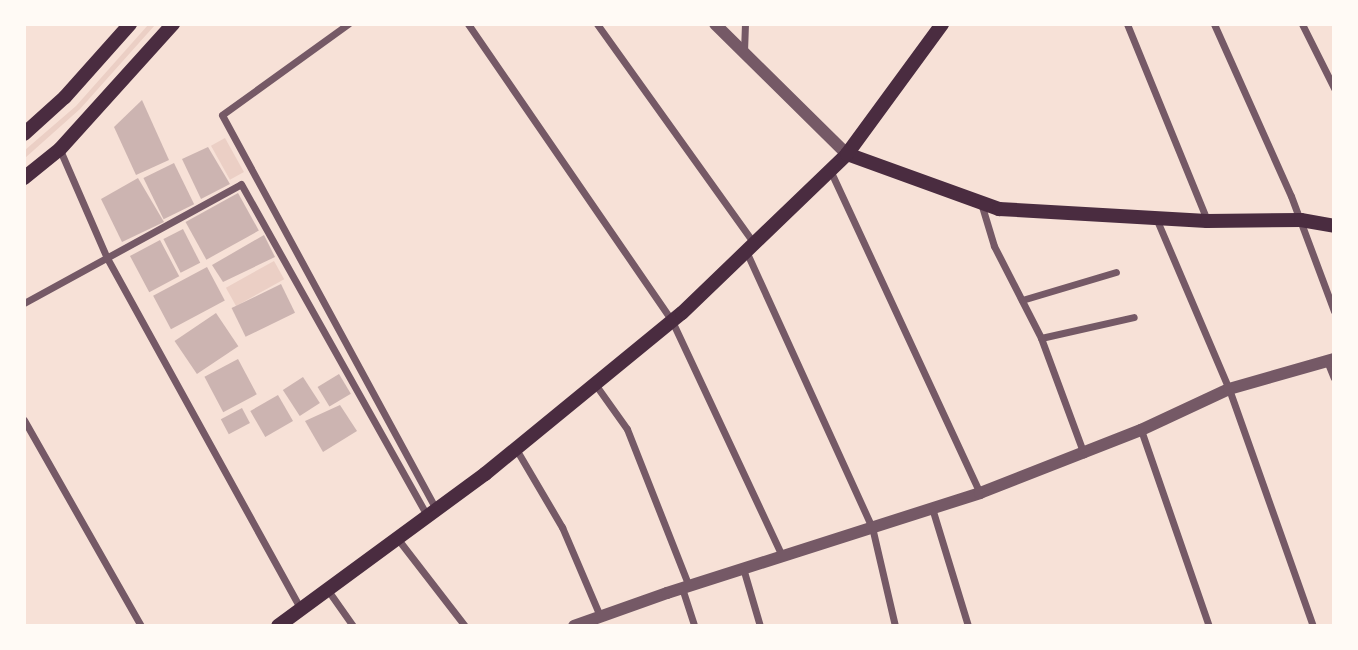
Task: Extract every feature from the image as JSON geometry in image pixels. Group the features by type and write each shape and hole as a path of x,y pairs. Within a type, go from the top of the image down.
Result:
{"main road":[{"path":"24,134 65,97 130,24"},
{"path":"24,178 60,149 173,24"},
{"path":"278,625 516,449 672,321 847,154 937,27"},
{"path":"847,154 999,209 1207,221 1301,220 1334,226"}],"street":[{"path":"348,24 222,115 432,513"},
{"path":"467,24 672,321 782,556"},
{"path":"597,24 750,247 872,527 895,625"},
{"path":"715,24 847,154"},
{"path":"744,53 745,24"},
{"path":"1127,24 1207,221"},
{"path":"1214,24 1301,220 1334,311"},
{"path":"1302,24 1334,88"},
{"path":"60,149 107,258 300,608"},
{"path":"830,170 980,493"},
{"path":"24,303 242,184 432,513"},
{"path":"981,203 994,246 1041,338 1084,454"},
{"path":"1156,218 1229,389 1312,625"},
{"path":"1022,300 1116,272"},
{"path":"1041,338 1134,317"},
{"path":"574,625 980,493 1084,454 1229,389 1330,360 1334,378"},
{"path":"595,384 626,429 685,587 694,625"},
{"path":"24,420 141,625"},
{"path":"1141,430 1209,625"},
{"path":"516,449 562,527 600,616"},
{"path":"932,508 968,625"},
{"path":"397,537 465,625"},
{"path":"743,568 760,625"},
{"path":"327,587 353,625"}],"shaded area":[{"path":"148,25 155,25 80,109 25,158 25,150 76,106"},
{"path":"225,138 244,172 230,180 211,146"},
{"path":"274,261 284,279 236,306 226,288"}],"building":[{"path":"142,100 169,160 136,175 114,127"},
{"path":"208,147 230,184 201,199 182,159"},
{"path":"174,163 194,204 164,219 143,178"},
{"path":"138,178 164,222 122,242 101,199"},
{"path":"238,193 259,231 206,260 186,222"},
{"path":"183,229 200,263 181,273 163,239"},
{"path":"264,235 275,257 223,282 212,265"},
{"path":"160,240 179,276 149,292 130,256"},
{"path":"207,267 225,301 171,329 153,296"},
{"path":"281,284 295,313 246,337 232,308"},
{"path":"216,313 238,346 197,374 175,341"},
{"path":"238,359 257,394 223,412 204,377"},
{"path":"339,374 351,394 329,407 318,387"},
{"path":"303,377 320,403 300,416 283,390"},
{"path":"278,395 293,421 265,437 250,411"},
{"path":"340,405 357,431 323,452 305,421"},
{"path":"242,408 250,423 229,434 221,419"}]}
